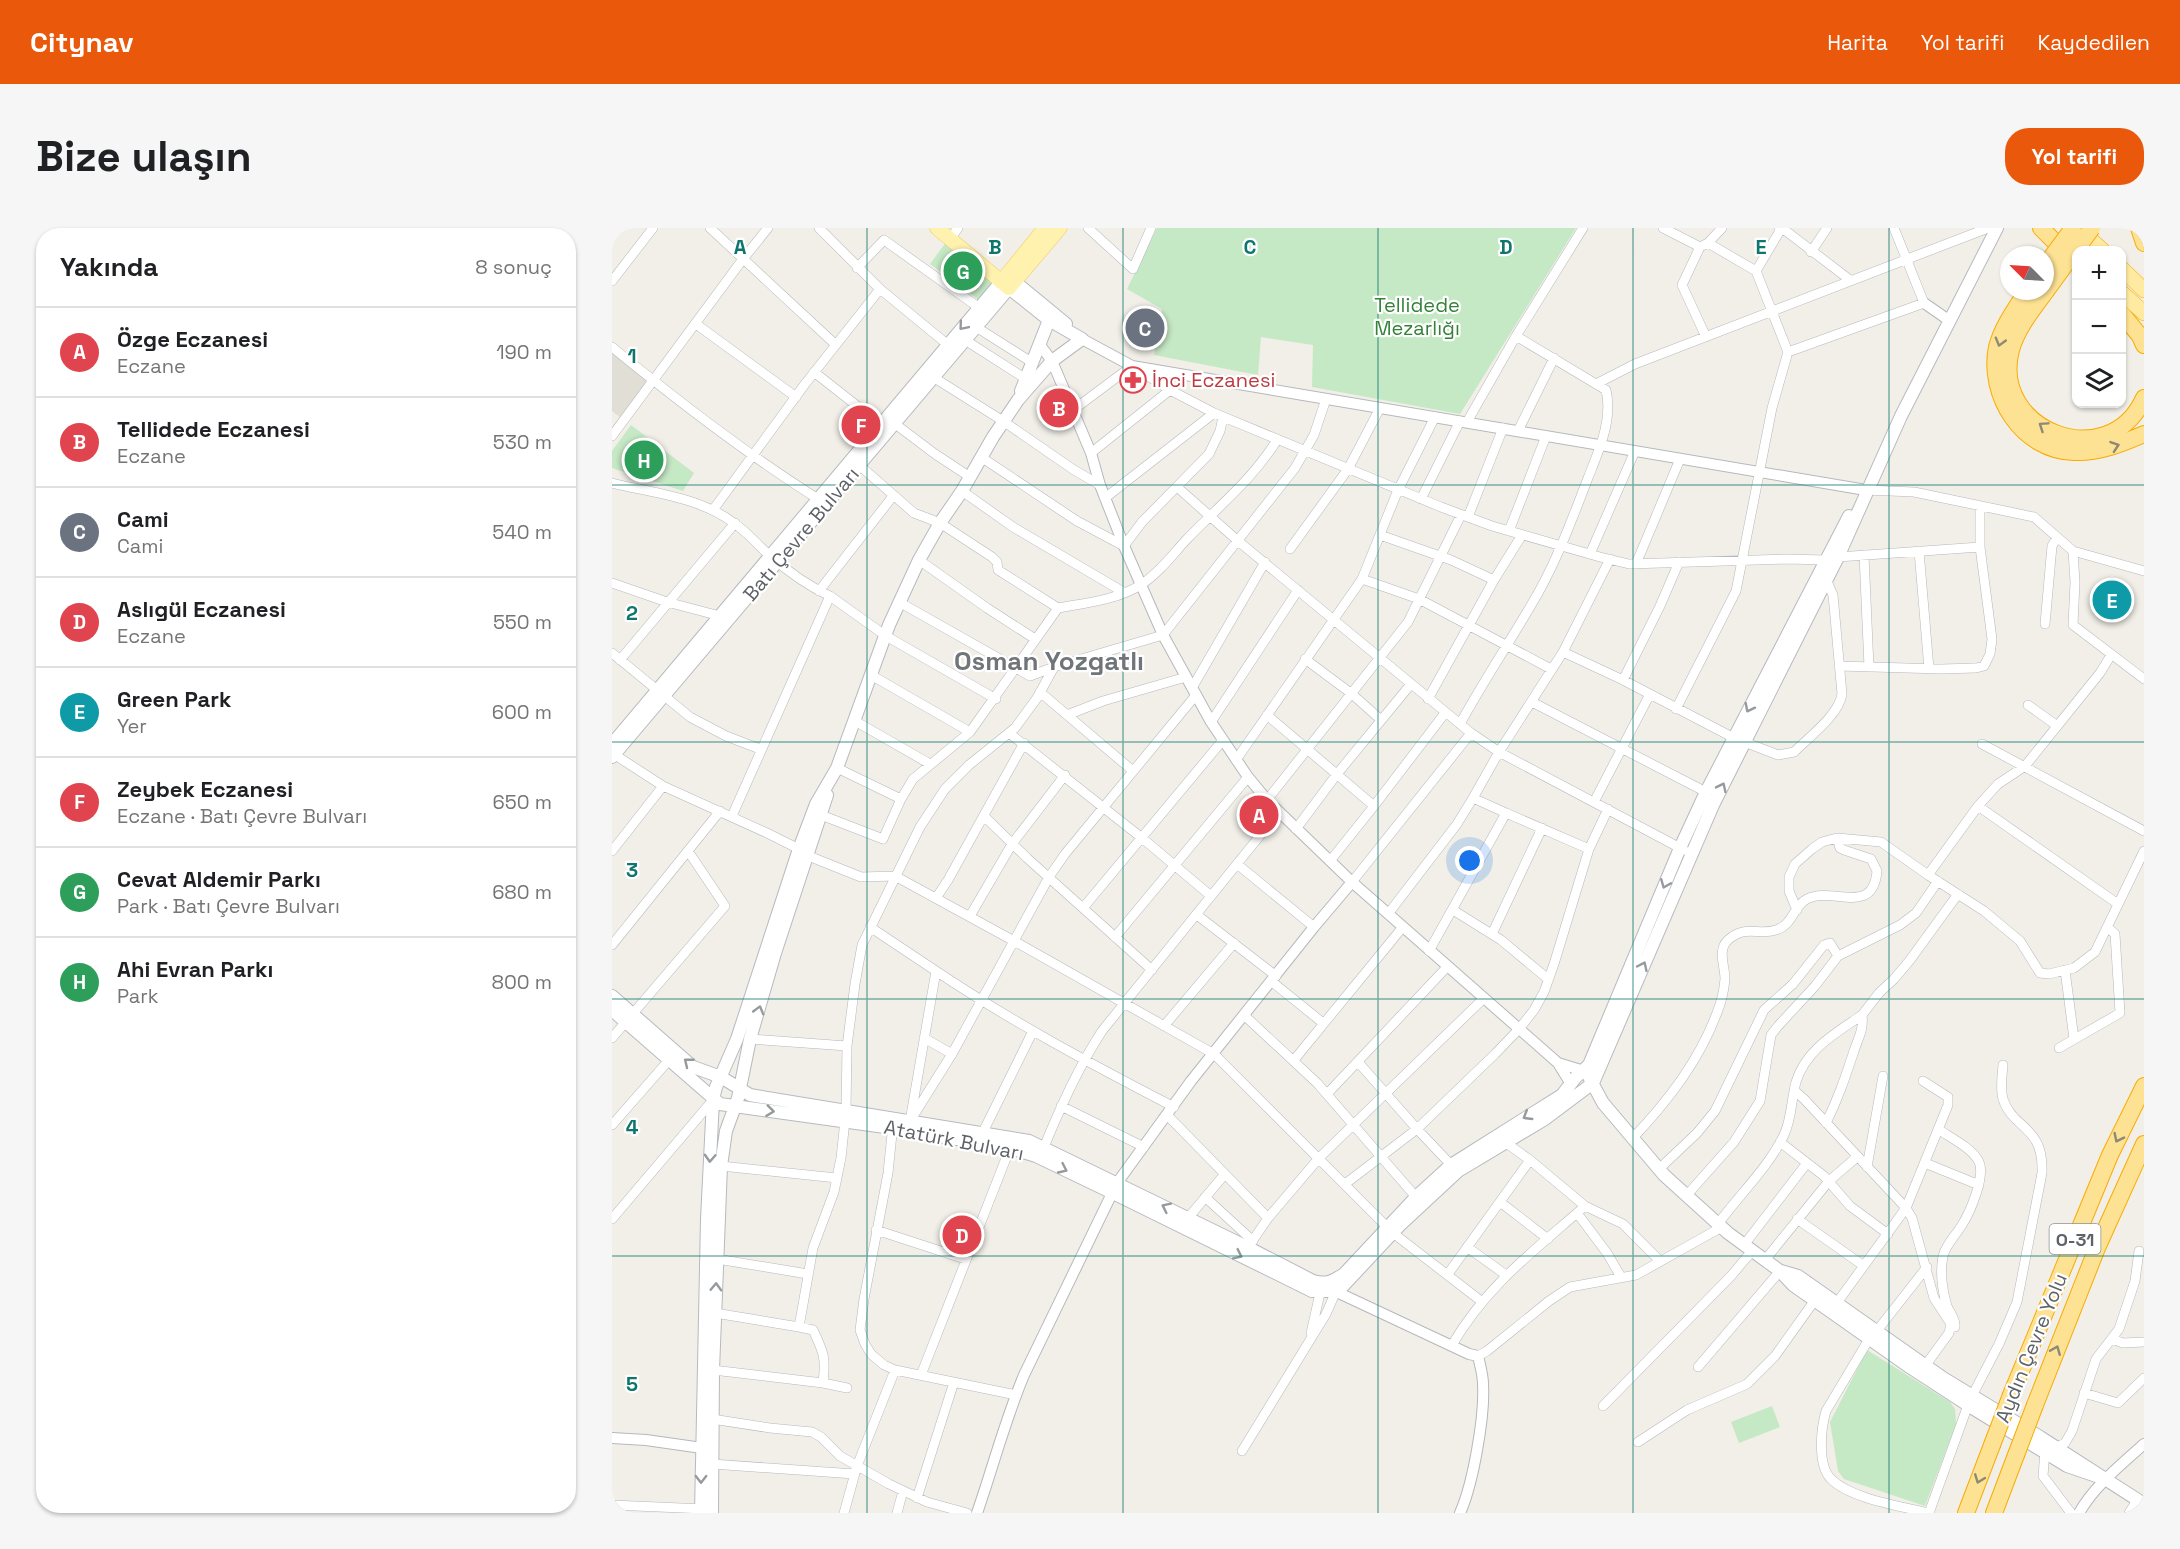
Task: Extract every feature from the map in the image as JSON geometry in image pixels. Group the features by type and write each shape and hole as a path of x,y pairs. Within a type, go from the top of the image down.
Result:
{"highway":[{"path":"2042,228 2072,259"},
{"path":"2049,228 2072,248"},
{"path":"2054,254 2073,228"},
{"path":"2078,228 2098,246"},
{"path":"2054,280 2092,228"},
{"path":"2139,228 2144,243"},
{"path":"2126,274 2144,290"},
{"path":"2126,297 2144,313"},
{"path":"2021,300 2004,328 1997,347 1995,367 1997,387 2006,409 2020,428 2039,442 2070,452 2099,451 2144,434"},
{"path":"2040,300 2024,322 2011,350 2009,378 2019,406 2042,428 2066,438 2088,440 2114,431 2128,421 2140,408 2144,398"},
{"path":"2126,320 2140,336 2144,345"},
{"name":"Aydın Çevre Yolu","path":"1966,1513 2011,1395 2110,1155 2144,1086"},
{"name":"Aydın Çevre Yolu","path":"1994,1513 2097,1248 2144,1144"}],"main road":[{"path":"706,1511 712,1464 706,1449 712,1419 721,1166 726,1131 735,1107 750,1039 816,804 837,768 899,602 940,522 962,491 1018,400 1052,361 1082,339 1008,282 953,232 937,228"},
{"name":"Batı Çevre Bulvarı","path":"612,752 821,501 854,463 894,423 976,327 1045,228"},
{"name":"Batı Çevre Bulvarı","path":"854,463 880,424 978,307 1008,282 1060,228"},
{"path":"1500,1138 1545,1119 1593,1083 1706,792 1739,740 1838,557 1901,416 1997,228"},
{"path":"1018,400 1051,316"},
{"path":"1390,1230 1416,1197 1562,1095 1576,1077 1584,1071 1601,1039 1685,851 1825,560 1842,525 1866,490"},
{"name":"Batı Çevre Bulvarı","path":"660,694 720,616 773,558"},
{"path":"706,1511 707,1219 713,1100 737,1039 802,852 821,815 830,782"},
{"name":"Atatürk Bulvarı","path":"612,996 669,1060 720,1104 846,1116 1044,1147 1115,1188 1312,1291 1320,1293"},
{"name":"Atatürk Bulvarı","path":"612,1010 630,1018 693,1067 721,1077 750,1095 846,1116"},
{"path":"1584,1071 1603,1103 1632,1139 1659,1169 1720,1225 1780,1271 1793,1285 1925,1366 1970,1401"},
{"path":"1571,1084 1581,1093 1603,1103"},
{"name":"Atatürk Bulvarı","path":"893,1123 910,1121 983,1132 1012,1142 1036,1156 1250,1244 1313,1281 1334,1286"},
{"path":"1320,1293 1334,1286 1455,1168"},
{"path":"1780,1271 1798,1276 1872,1335 1970,1401 2141,1502"}],"street":[{"path":"612,281 653,228"},
{"path":"710,228 836,345"},
{"path":"612,436 768,228"},
{"path":"819,228 880,289 947,344"},
{"path":"1088,228 1133,269 1151,228"},
{"path":"1421,499 1463,422 1583,228"},
{"path":"1706,337 1682,285 1704,245 1722,228"},
{"path":"1756,271 1781,228 1850,280"},
{"path":"1811,252 1827,228"},
{"path":"1894,228 1924,303 1950,321"},
{"path":"1596,384 1635,364 1988,228"},
{"path":"1668,229 1756,271 1788,352 1772,408 1736,591 1676,709"},
{"path":"857,268 884,240 978,307"},
{"path":"713,510 814,372 880,289"},
{"path":"1788,352 1924,303"},
{"path":"696,324 796,397"},
{"path":"976,327 1033,363"},
{"path":"1460,724 1506,644 1531,606 1562,547 1601,445 1610,405 1606,390 1516,336"},
{"path":"1082,339 1170,390 1219,415 1465,516 1562,547 1629,564 1825,560"},
{"path":"965,340 1026,379"},
{"path":"1040,345 1052,361 1073,410 1124,546 1163,635 1211,722 1248,777 1267,800 1352,882 1558,1063 1571,1084"},
{"path":"612,347 753,455 821,501"},
{"path":"1518,431 1554,358"},
{"path":"1073,410 1132,366 1866,490 1914,492 2034,517 2073,551 2144,571"},
{"path":"814,372 880,424 894,423 970,477"},
{"path":"933,377 1100,485"},
{"path":"1091,453 1170,390"},
{"path":"899,602 1030,676 1163,635 1295,468 1314,435 1326,399"},
{"path":"1290,549 1348,469 1380,408"},
{"path":"1124,546 1142,522 1209,453 1220,431 1219,415"},
{"path":"1105,498 1219,415"},
{"path":"1236,760 1362,579 1398,490 1435,417"},
{"path":"1267,800 1408,622 1440,556 1465,516 1503,429"},
{"path":"1509,531 1546,436"},
{"path":"821,815 883,840 901,799 913,779 970,732 996,699 1058,608 1125,593 1141,585 1158,571 1262,465 1277,440"},
{"path":"1590,554 1635,451"},
{"path":"981,457 1077,521 1124,546"},
{"path":"1636,564 1680,459"},
{"path":"854,463 914,513 940,522 992,557 997,562 998,570 1058,608"},
{"path":"612,483 698,503 713,510 735,524 773,558 886,636 996,699"},
{"path":"1177,487 1212,515 1238,541 1471,733 1499,753 1685,851"},
{"path":"962,491 1013,526 1125,593"},
{"path":"819,591 893,496"},
{"path":"1839,666 1929,669 1984,666 1990,654 1992,639 1980,547 1980,506"},
{"path":"620,660 735,524"},
{"path":"1380,535 1440,556 1494,580"},
{"path":"1428,699 1494,580 1522,535"},
{"path":"2045,624 2052,546 2057,537"},
{"path":"1838,557 1980,547"},
{"path":"1919,551 1929,669"},
{"path":"2073,551 2075,582 2073,625 2144,679"},
{"path":"1864,555 1869,667"},
{"path":"1388,914 1457,824 1563,652 1610,559"},
{"path":"919,560 987,609 1035,639"},
{"path":"910,1121 952,1054 1049,878 1065,854 1133,771 1194,691 1265,562"},
{"path":"1623,680 1679,562"},
{"path":"1362,579 1419,599 1551,669"},
{"path":"1563,652 1739,740 1778,755 1794,752 1841,702 1833,595 1826,579"},
{"path":"612,583 667,602 720,616"},
{"path":"1211,722 1298,590"},
{"path":"732,816 830,596"},
{"path":"612,653 660,694 704,725 760,749"},
{"path":"1928,875 1978,806 1998,784 2025,766 2100,673 2111,655"},
{"path":"1305,658 1352,694 1381,720"},
{"path":"799,1327 813,1248 837,1178 846,1116 847,1046 862,945 920,827 945,789 969,765 1009,733 1040,692 1054,668"},
{"path":"871,675 970,732"},
{"path":"1066,714 1186,677"},
{"path":"1296,829 1337,774 1411,684"},
{"path":"1040,692 1133,771"},
{"path":"1594,802 1650,694"},
{"path":"1532,702 1706,792"},
{"path":"2028,705 2056,725"},
{"path":"1330,861 1445,713"},
{"path":"1267,715 1374,806"},
{"path":"855,721 930,764"},
{"path":"1009,733 1142,838 1211,896"},
{"path":"977,1513 1016,1395 1115,1188 1244,1015 1471,733"},
{"path":"1083,908 1223,740"},
{"path":"936,898 1024,743"},
{"path":"1982,744 2144,831"},
{"path":"612,752 663,786 732,816 802,852 861,877 896,876 1214,1054 1390,1230 1481,1301"},
{"path":"837,768 901,799"},
{"path":"970,916 1012,844 1065,776"},
{"path":"1115,937 1248,777"},
{"path":"612,851 663,786"},
{"path":"1473,798 1589,849"},
{"path":"1978,806 2118,904"},
{"path":"1345,1184 1416,1129 1519,1029 1541,998 1589,849 1608,809"},
{"path":"612,945 720,811"},
{"path":"1044,1147 1083,1060 1102,1031 1279,812"},
{"path":"1429,951 1506,813"},
{"path":"984,816 1152,970"},
{"path":"1492,934 1542,828"},
{"path":"1632,1139 1662,1108 1700,1050 1718,1011 1724,991 1722,951 1726,942 1738,932 1778,930 1788,924 1809,898 1864,897 1873,884 1877,870 1871,859 1840,848 1837,838"},
{"path":"1797,910 1789,891 1789,878 1795,864 1822,842 1837,838 1881,842 1984,910 2020,941 2040,973 2049,974 2074,968 2095,952 2144,852"},
{"path":"612,1038 725,906 688,851"},
{"path":"1237,864 1314,927"},
{"path":"1686,1195 1734,1142 1760,1101 1771,1035 1815,986 1838,956 1900,925 1916,913 1938,881"},
{"path":"1334,1286 1341,1294 1469,1354 1478,1356 1487,1352 1549,1300 1570,1287 1636,1275 1720,1225 1780,1142 1792,1111 1796,1083 1804,1062 1827,1039 1862,1015 1878,993 1894,980 1910,960 1958,894"},
{"path":"1453,910 1492,934 1548,979"},
{"path":"1197,915 1234,944 1323,1023"},
{"path":"870,927 980,1000 1171,1112 1224,1175 1268,1218"},
{"path":"2059,1048 2120,1013 2115,934 2107,927"},
{"path":"1294,1060 1402,928"},
{"path":"1659,1169 1697,1133 1715,1111 1764,1010 1793,984 1824,945 1830,943 1838,956"},
{"path":"1164,1026 1234,944"},
{"path":"1327,1094 1447,967"},
{"path":"2065,970 2074,1039"},
{"path":"910,1121 936,971"},
{"path":"1205,1197 1250,1244 1268,1218 1319,1158 1483,999"},
{"path":"1244,1015 1294,1060 1327,1094 1416,1197"},
{"path":"1826,1124 1842,1090 1864,1026 1862,1015"},
{"path":"983,1132 1033,1031"},
{"path":"924,1038 952,1054"},
{"path":"750,1039 847,1046"},
{"path":"612,1125 669,1060"},
{"path":"1358,1062 1416,1129 1455,1168"},
{"path":"1558,1063 1584,1071"},
{"path":"1927,1268 1872,1335 1826,1411 1821,1442 1826,1470 1830,1478 1840,1486 1864,1496 1929,1513 1970,1401 2017,1302 2042,1173 2037,1141 2003,1100 2001,1083 2003,1065"},
{"path":"1867,1167 1883,1076"},
{"path":"1836,1304 1906,1208 1948,1105 1948,1097 1923,1081"},
{"path":"1795,1091 1906,1208 1916,1225 1934,1298 1951,1324 1949,1333"},
{"path":"612,1219 713,1100"},
{"path":"1061,1106 1144,1147"},
{"path":"893,1123 888,1173 876,1230 860,1330 865,1344 871,1354 895,1370 1016,1395"},
{"path":"1925,1366 1956,1323 1946,1303 1941,1276 1943,1255 1963,1224 1981,1172 1979,1161 1967,1149 1938,1129"},
{"path":"1500,1138 1585,1206 1623,1224 1660,1261"},
{"path":"921,1375 1012,1142"},
{"path":"1780,1142 1828,1181 1850,1206 1888,1234"},
{"path":"1765,1260 1828,1181 1857,1157"},
{"path":"1448,1274 1530,1160"},
{"path":"1603,1406 1731,1276 1808,1163"},
{"path":"1925,1163 1978,1185"},
{"path":"721,1166 837,1178"},
{"path":"1188,1218 1224,1175"},
{"path":"1500,1202 1548,1239"},
{"path":"1452,1345 1481,1301 1506,1275 1585,1206"},
{"path":"1577,1213 1622,1277"},
{"path":"1797,1219 1864,1266"},
{"path":"876,1230 965,1259"},
{"path":"1467,1247 1506,1275"},
{"path":"2071,1513 2043,1476 2051,1449 2065,1443 2072,1431 2096,1359 2119,1329 2135,1281 2139,1251"},
{"path":"717,1259 808,1274"},
{"path":"1698,1367 1780,1271"},
{"path":"1242,1451 1326,1314 1334,1286"},
{"path":"1310,1338 1320,1293"},
{"path":"1638,1442 1687,1410 1747,1384 1775,1356 1815,1300"},
{"path":"715,1313 813,1330 824,1353 823,1383"},
{"path":"2112,1339 2123,1343 2144,1342"},
{"path":"1460,1513 1465,1503 1473,1470 1482,1416 1483,1383 1478,1356"},
{"path":"713,1370 847,1388"},
{"path":"844,1513 856,1470 895,1370"},
{"path":"2084,1393 2118,1403 2144,1378"},
{"path":"917,1498 954,1382"},
{"path":"712,1419 812,1432 821,1437 856,1470 944,1511 967,1513"},
{"path":"612,1438 706,1449"},
{"path":"2079,1513 2105,1479 2144,1444"},
{"path":"712,1464 856,1470"},
{"path":"897,1513 903,1491"},
{"path":"2129,1513 2141,1502"},
{"path":"612,1505 706,1511"}],"shaded area":[{"path":"612,352 648,382 620,417 612,411"}],"green space":[{"name":"Tellidede Mezarlığı","path":"1157,228 1576,228 1460,414 1312,387 1313,345 1261,337 1258,375 1154,355 1162,309 1127,289"},
{"path":"947,241 997,279 980,301 930,264"},
{"path":"631,425 694,473 683,491 612,468 612,451"},
{"path":"1867,1350 1950,1402 1955,1409 1956,1424 1925,1506 1844,1479 1838,1471 1830,1422"},
{"path":"1772,1406 1780,1427 1739,1443 1731,1422"}],"place":[{"name":"Cevat Aldemir Parkı","path":"963,271"},
{"name":"Cami","path":"1145,328"},
{"name":"İnci Eczanesi","path":"1133,380"},
{"name":"Tellidede Eczanesi","path":"1059,408"},
{"name":"Zeybek Eczanesi","path":"861,425"},
{"name":"Ahi Evran Parkı","path":"644,460"},
{"name":"Green Park","path":"2112,600"},
{"name":"Özge Eczanesi","path":"1259,815"},
{"name":"Aslıgül Eczanesi","path":"962,1235"}],"district":[{"name":"Osman Yozgatlı","path":"1049,661"}]}
